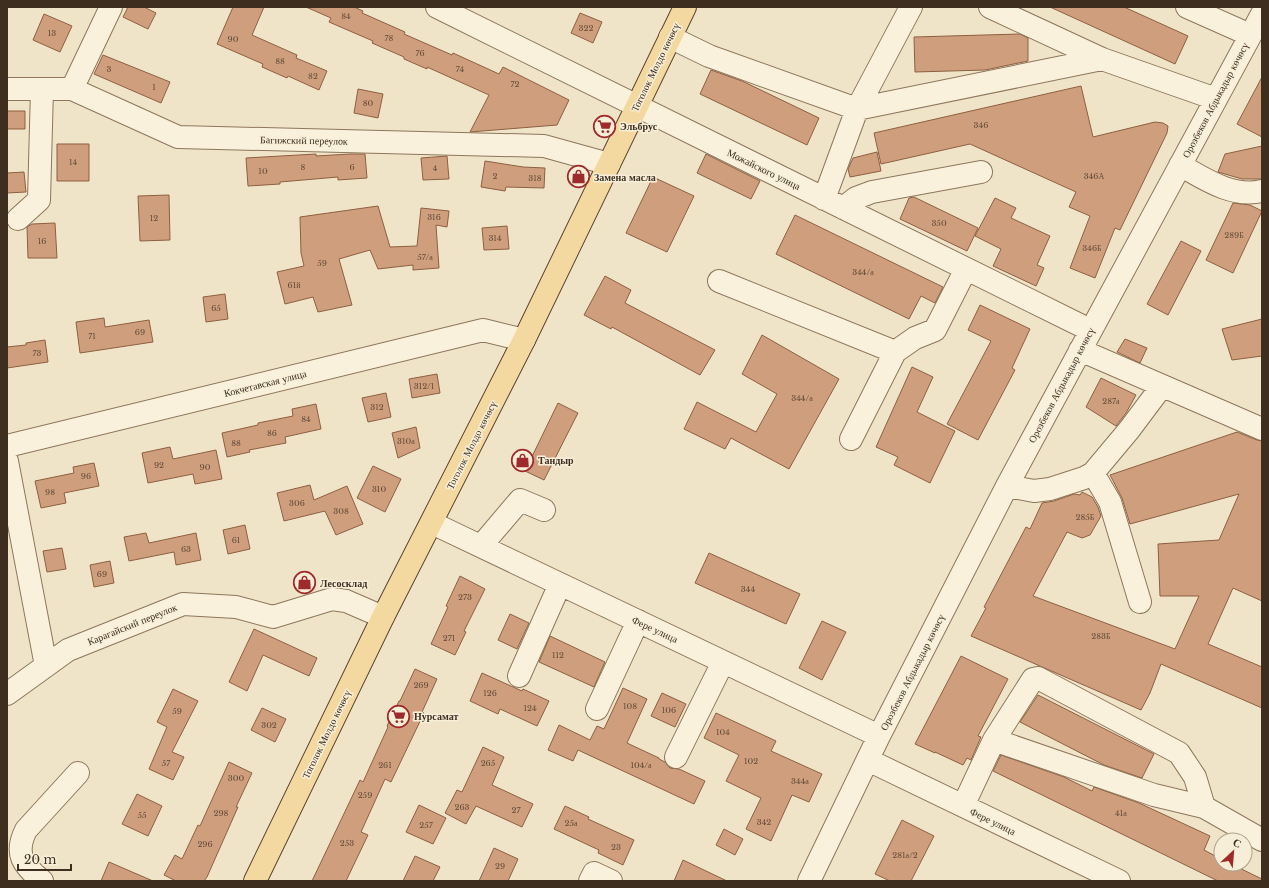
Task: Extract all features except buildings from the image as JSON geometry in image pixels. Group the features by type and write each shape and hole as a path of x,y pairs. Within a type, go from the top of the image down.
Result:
{"main road":[{"name":"Тоголок Молдо көчөсү","path":"255,881 383,617 524,340 685,7"}],"street":[{"path":"72,89 111,7"},
{"name":"Можайского улица","path":"437,7 1090,330"},
{"path":"990,7 1102,59 1216,99"},
{"path":"1187,7 1250,35"},
{"path":"903,10 858,109 834,203 856,198 872,192 981,172"},
{"name":"Орозбеков Абдыкадыр көчөсү","path":"809,881 879,736 1007,486 1262,14"},
{"path":"670,37 709,56 858,109 1102,59"},
{"name":"Багижский переулок","path":"7,89 72,89 178,138 544,146 608,164"},
{"path":"18,219 38,200 42,89"},
{"path":"1180,165 1219,187 1252,193 1262,191"},
{"path":"851,439 895,352 915,338 935,330 966,269"},
{"path":"719,281 895,352"},
{"name":"Кокчетавская улица","path":"7,446 483,330 524,340"},
{"path":"1080,350 1162,386 1257,423"},
{"path":"1007,486 1034,491 1050,489 1084,478 1093,473 1129,430 1162,386"},
{"path":"7,460 46,666"},
{"path":"1093,473 1110,502 1140,602"},
{"path":"481,546 520,500 544,510"},
{"name":"Фере улица","path":"432,523 879,736"},
{"path":"519,676 560,584"},
{"name":"Карагайский переулок","path":"7,694 68,650 183,604 236,607 273,617 332,599 346,601 383,617"},
{"path":"597,709 638,621"},
{"path":"676,757 723,662"},
{"path":"963,806 994,740 1033,679 1038,678 1179,753 1195,777 1204,807"},
{"path":"994,740 1154,795 1204,807 1262,840"},
{"name":"Фере улица","path":"868,760 1119,881"},
{"path":"42,881 25,865 21,852 21,840 26,830 78,773"},
{"path":"590,881 594,873 611,881"}],"place":[{"name":"Эльбрус","path":"605,126"},
{"name":"Замена масла","path":"579,177"},
{"name":"Тандыр","path":"522,460"},
{"name":"Лесосклад","path":"304,583"},
{"name":"Нурсамат","path":"398,716"}]}
